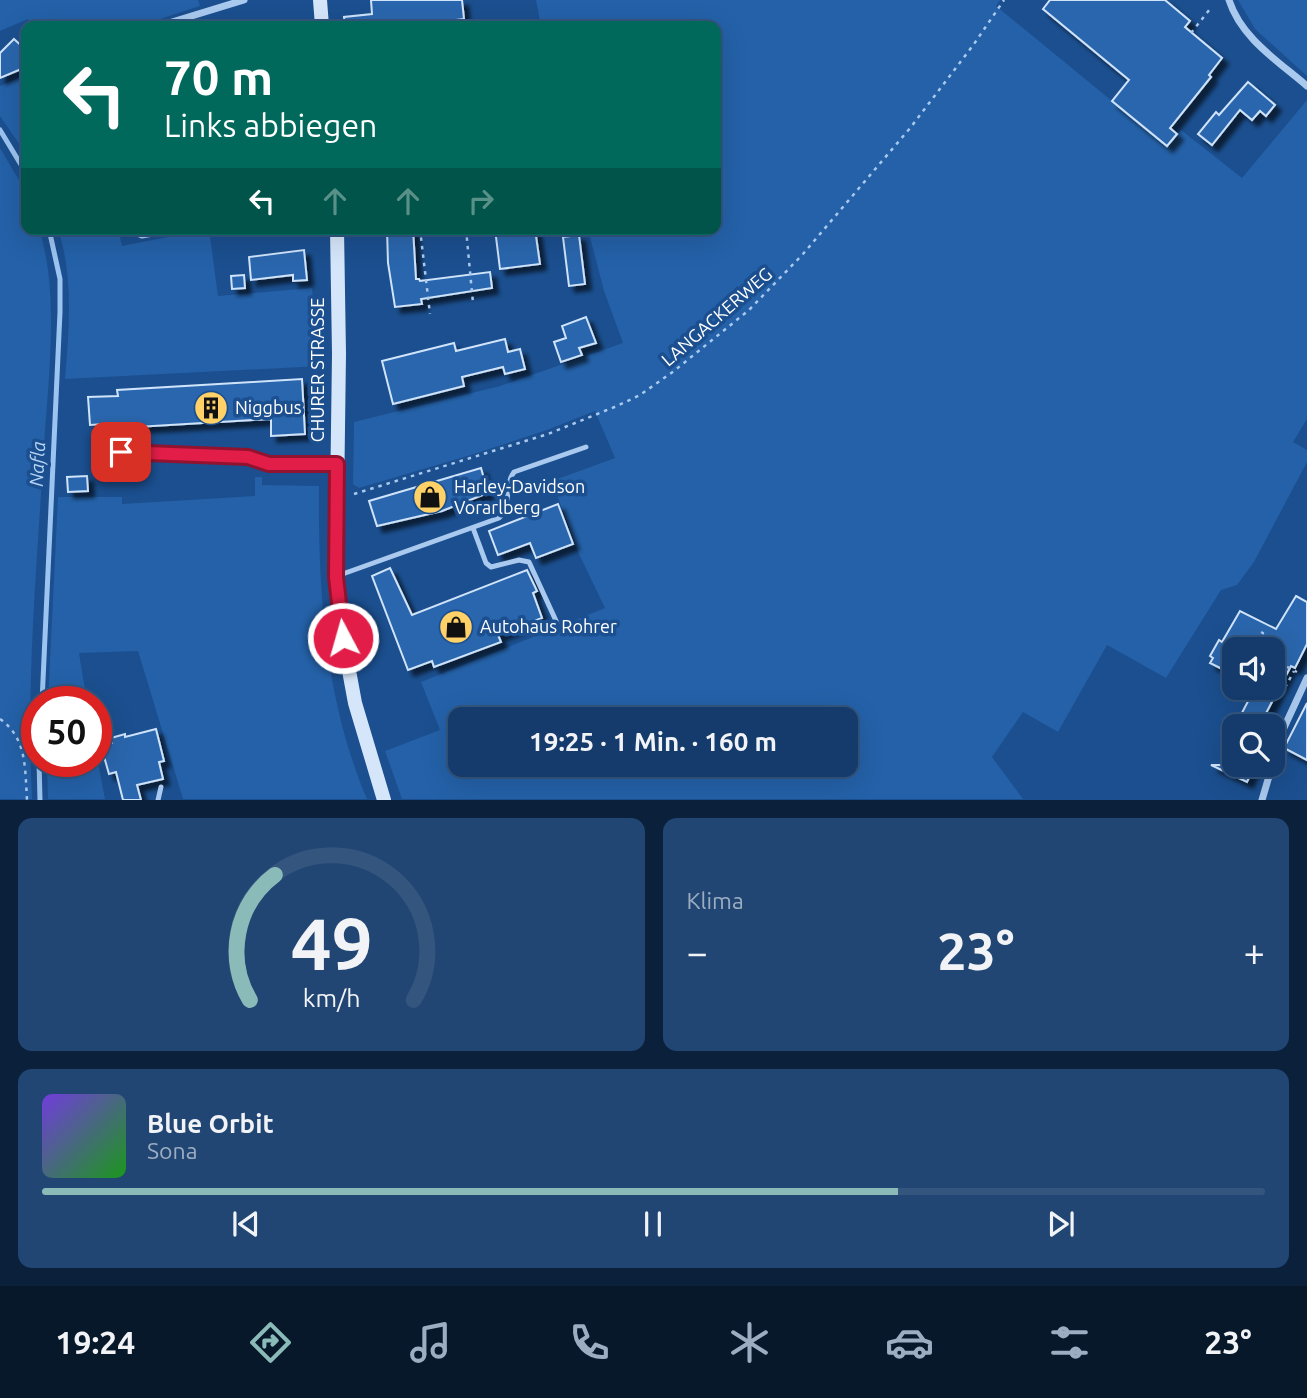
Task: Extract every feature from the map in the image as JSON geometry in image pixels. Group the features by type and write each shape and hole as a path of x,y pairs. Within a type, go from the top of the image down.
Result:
{"main road":[{"path":"320,0 322,21"},
{"name":"CHURER STRASSE","path":"337,235 339,354 336,577 343,638 355,703 384,800"}],"street":[{"path":"175,21 244,0"},
{"path":"1229,0 1236,18 1250,36 1307,86"},
{"path":"1262,800 1282,732 1307,678"}],"lane":[{"path":"336,577 499,518 505,513 510,477 514,472 586,447"},
{"path":"121,452 248,457 269,464 337,464"},
{"path":"473,528 486,563 491,567 519,560 529,562 557,623 546,627"},
{"path":"158,800 161,787"}],"path":[{"name":"LANGACKERWEG","path":"336,497 387,485 548,434 640,395 674,371 749,310 803,254 896,146 1004,0"},
{"path":"1191,33 1210,9"},
{"path":"421,235 430,314"},
{"path":"467,235 473,303"},
{"path":"1261,632 1261,637"},
{"path":"1285,666 1295,672 1285,688"},
{"path":"0,719 18,736 23,750 27,800"}],"shaded area":[{"path":"0,0 198,0 200,6 154,21 28,19 0,31"},
{"path":"536,0 1000,0 996,6 1167,146 1181,130 1242,178 1307,100 1307,419 1293,442 1307,450 1307,462 1254,562 1237,585 1221,590 1166,678 1107,645 1058,732 1023,712 992,757 1023,799 402,799 385,751 440,730 421,682 605,608 578,552 552,481 615,458 595,411 474,454 359,488 353,484 354,422 500,386 623,343 604,291 590,235 721,235 721,21 540,21"},
{"path":"1238,0 1307,0 1307,76 1255,29"},
{"path":"21,77 21,147 0,116 0,86"},
{"path":"0,148 21,184 21,235 40,235 51,309 31,686 21,686 21,777 32,777 32,799 0,799"},
{"path":"60,235 119,235 122,246 178,235 210,235 218,296 312,288 314,312 321,336 322,366 65,379 69,322"},
{"path":"255,477 262,477 262,485 319,486 320,565 333,685 353,762 367,799 183,799 138,651 79,653 84,686 49,686 58,497 122,497 122,504 255,496"},
{"path":"47,777 101,777 105,799 48,799"}],"building":[{"path":"371,0 462,0 464,19 344,21 344,17 372,14"},
{"path":"1050,0 1165,0 1190,21 1185,27 1222,58 1209,75 1211,77 1170,128 1177,134 1167,146 1112,101 1129,80 1043,9"},
{"path":"14,39 21,45 21,69 0,78 0,53"},
{"path":"1248,82 1275,105 1266,116 1260,111 1252,120 1240,110 1212,145 1198,134 1216,112 1219,115"},
{"path":"387,235 413,235 416,279 420,281 490,272 492,288 421,299 422,304 395,307 388,263"},
{"path":"496,235 536,235 540,264 500,269"},
{"path":"579,235 585,284 569,286 563,237"},
{"path":"304,250 307,280 293,281 293,275 251,280 249,257"},
{"path":"244,275 245,288 232,289 231,276"},
{"path":"586,317 596,343 579,348 582,355 561,362 554,342 566,338 562,326"},
{"path":"505,339 508,352 520,349 525,369 505,374 503,367 462,377 464,386 393,404 382,361 454,343 456,351"},
{"name":"Niggbus","path":"302,379 305,434 271,436 271,419 120,428 119,423 90,425 88,397 118,396 117,390"},
{"name":"Harley-Davidson Vorarlberg","path":"481,468 488,493 442,511 377,526 369,501"},
{"path":"87,476 88,491 68,492 67,477"},
{"path":"558,504 573,544 536,558 530,543 498,555 489,531"},
{"name":"Autohaus Rohrer","path":"390,568 412,615 527,570 537,591 533,593 542,618 498,635 501,642 434,667 432,661 408,670 372,576"},
{"path":"1296,596 1307,602 1307,644 1295,668 1291,666 1285,677 1285,637 1225,637 1240,611 1276,629"},
{"path":"1219,640 1222,642 1222,669 1210,663 1213,658 1210,656"},
{"path":"1249,700 1273,700 1266,714 1241,714"},
{"path":"1307,703 1307,760 1285,746"},
{"path":"156,729 164,761 159,762 163,779 137,785 141,800 123,800 116,772 112,773 112,738 125,734 125,737"},
{"path":"1236,777 1249,777 1247,782"}],"waterway":[{"name":"Nafla","path":"0,130 21,165"},
{"name":"Nafla","path":"43,686 60,312 60,279 50,235"},
{"name":"Nafla","path":"39,777 40,800"}],"place":[{"name":"Niggbus","path":"211,408"},
{"name":"Harley-Davidson Vorarlberg","path":"430,497"},
{"name":"Autohaus Rohrer","path":"456,627"}],"route":[{"path":"121,452 248,457 269,464 337,464 336,577 343,638"}]}
